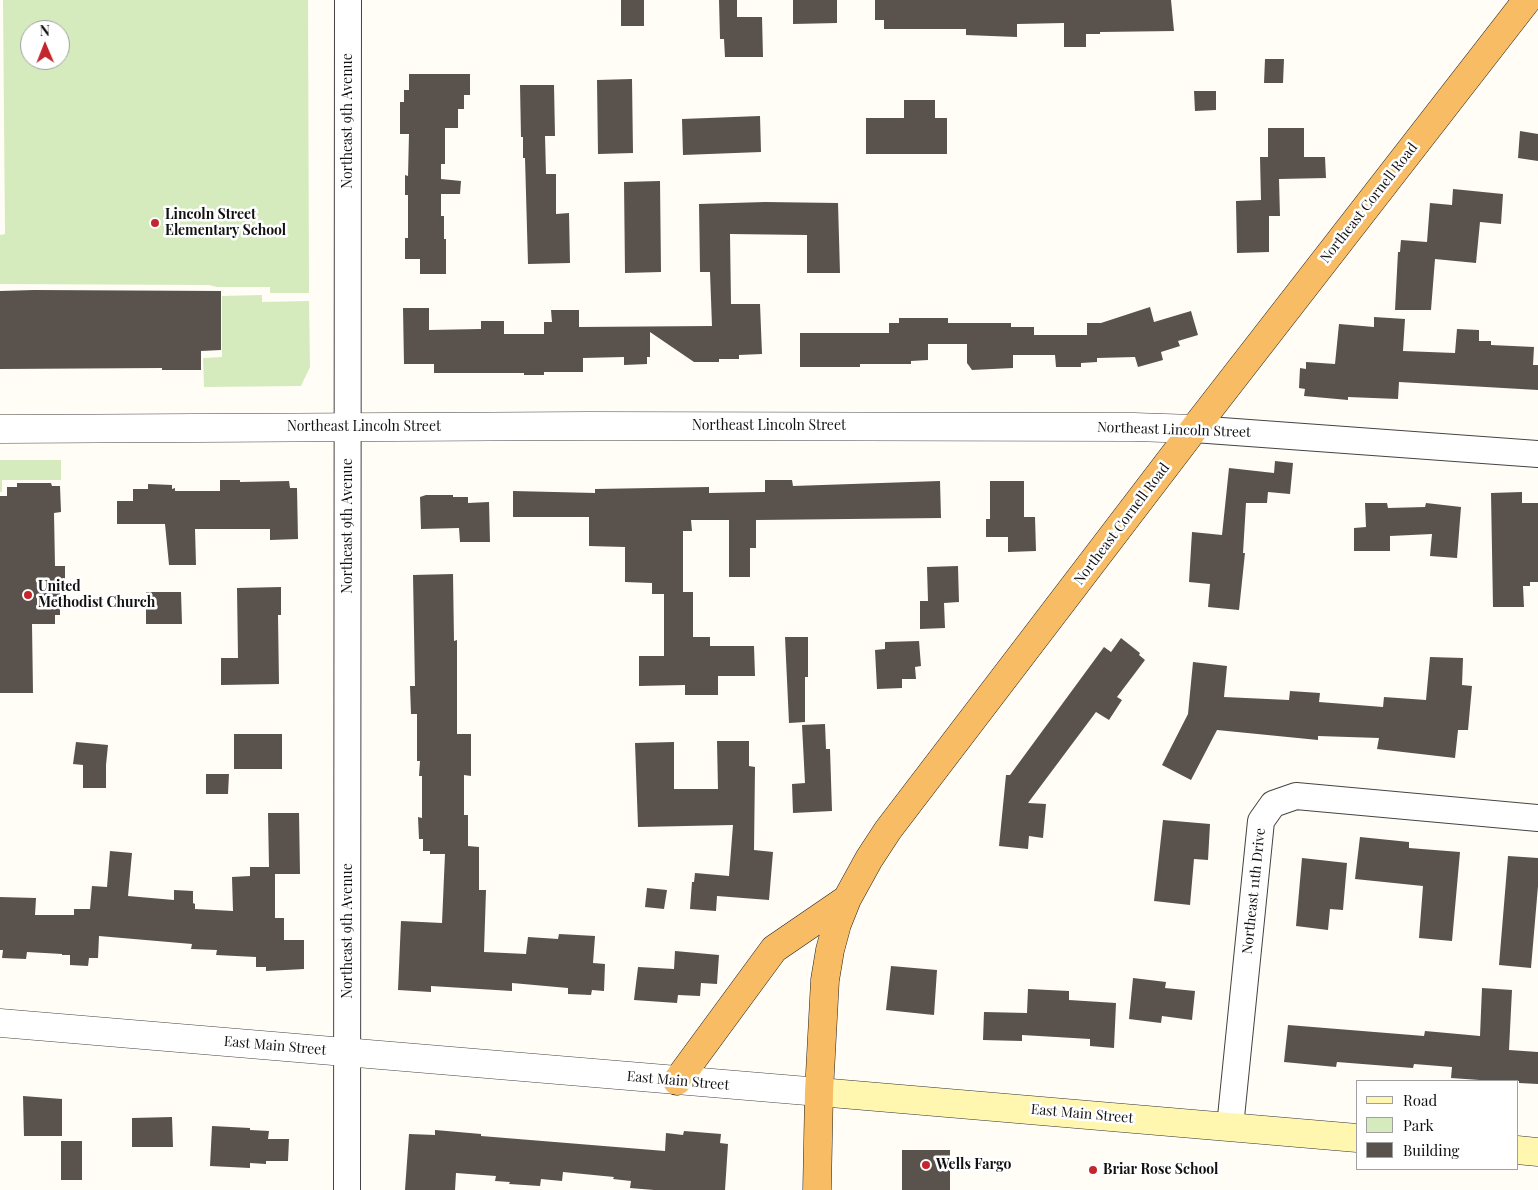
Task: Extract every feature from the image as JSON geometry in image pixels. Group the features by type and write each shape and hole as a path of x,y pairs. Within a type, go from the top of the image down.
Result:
{"highway":[{"name":"Northeast Cornell Road","path":"817,1190 819,1092 825,980 835,933 846,900 888,830 1194,429 1527,0"},
{"path":"678,1081 774,949 846,900"}],"main road":[{"name":"East Main Street","path":"819,1092 1356,1138"},
{"path":"1518,1150 1538,1152"}],"street":[{"name":"Northeast 9th Avenue","path":"347,1190 348,0"},
{"name":"Northeast Lincoln Street","path":"0,429 1134,427 1194,429 1538,454"},
{"name":"Northeast 11th Drive","path":"1230,1127 1261,821 1273,804 1296,796 1538,818"},
{"name":"East Main Street","path":"0,1023 819,1092"}],"green space":[{"name":"Lincoln Street Elementary School","path":"3,0 308,0 309,293 270,293 270,287 217,287 209,285 0,284 0,235 5,234"},
{"path":"262,295 262,302 309,301 310,367 301,386 204,387 203,358 222,357 222,296"},
{"path":"0,460 61,460 61,480 2,480 2,492 0,492"}],"building":[{"path":"621,0 644,0 644,26 621,26"},
{"path":"719,0 737,0 737,17 762,17 763,57 725,57 724,39 720,39"},
{"path":"793,0 837,0 837,23 793,24"},
{"path":"875,0 1171,0 1174,31 1100,32 1100,34 1086,34 1086,47 1064,47 1064,23 1017,24 1017,37 966,35 966,29 884,29 884,20 875,20"},
{"path":"1265,59 1284,59 1283,83 1264,83"},
{"path":"409,74 470,74 470,95 464,95 464,109 458,109 458,128 445,128 445,164 441,164 441,179 461,181 460,194 441,194 441,216 444,216 444,239 446,239 446,274 420,274 420,259 405,259 405,238 408,238 408,195 405,195 405,175 408,176 409,134 400,134 400,102 404,102 404,90 409,90"},
{"path":"632,79 633,153 598,154 597,80"},
{"path":"520,85 554,85 555,136 545,136 546,174 556,174 556,214 569,213 570,263 528,264 525,158 523,158 523,137 521,137"},
{"path":"1194,91 1216,91 1216,110 1195,111"},
{"path":"904,100 935,100 935,118 947,118 947,154 866,154 866,118 904,118"},
{"path":"760,116 761,152 683,155 682,119"},
{"path":"1268,128 1304,128 1304,157 1325,157 1326,178 1279,179 1280,216 1269,216 1269,252 1237,253 1236,201 1261,200 1260,157 1268,157"},
{"path":"1520,131 1538,134 1538,161 1518,158"},
{"path":"660,181 661,272 625,273 624,182"},
{"path":"1453,189 1503,194 1501,224 1480,222 1476,263 1435,259 1431,310 1395,310 1398,252 1400,252 1401,240 1427,242 1430,203 1452,205"},
{"path":"765,202 838,203 840,273 807,273 807,235 730,234 731,304 760,304 762,354 739,355 739,359 719,359 719,362 694,362 650,332 650,357 647,357 647,364 624,365 624,357 583,358 583,372 544,372 544,375 524,375 524,373 434,373 434,364 404,364 403,308 429,308 429,330 481,329 481,321 504,321 504,334 544,334 544,322 552,322 551,310 579,310 579,327 712,326 710,272 700,272 699,204"},
{"path":"0,291 221,291 221,350 201,351 201,370 162,370 162,368 0,369"},
{"path":"1150,307 1154,322 1191,311 1198,335 1178,341 1180,346 1161,352 1163,360 1138,367 1135,357 1097,358 1097,362 1081,363 1081,367 1056,367 1055,355 1013,355 1013,368 972,370 967,363 967,344 928,344 928,360 911,361 911,364 860,364 860,367 800,367 800,333 889,333 889,323 899,323 899,318 948,318 948,323 1011,323 1011,327 1034,327 1034,335 1087,335 1087,323 1101,323"},
{"path":"1374,317 1405,319 1403,351 1455,353 1457,329 1479,330 1479,341 1491,341 1491,345 1534,347 1533,365 1538,365 1538,390 1399,382 1398,399 1348,397 1348,400 1304,396 1305,389 1299,388 1300,368 1306,369 1306,362 1335,364 1339,324 1374,327"},
{"path":"1275,461 1293,463 1290,494 1268,492 1267,503 1246,503 1243,553 1245,553 1239,610 1208,607 1210,584 1189,582 1192,532 1222,535 1229,468 1274,473"},
{"path":"220,480 240,480 240,482 289,481 290,488 297,488 298,539 270,540 270,529 195,529 196,565 169,565 165,524 117,524 117,501 133,501 133,489 148,489 148,484 172,485 172,489 175,488 175,491 220,491"},
{"path":"765,480 792,480 793,486 940,481 941,518 756,520 756,548 750,548 750,577 729,577 729,520 691,520 692,531 683,531 683,592 693,592 693,637 710,637 710,646 754,646 755,676 718,676 718,695 685,695 685,685 639,686 639,656 664,656 664,594 652,594 652,583 625,582 625,547 589,546 589,517 513,517 513,491 595,493 595,489 709,487 709,493 765,492"},
{"path":"990,481 1024,481 1024,517 1035,517 1036,551 1008,552 1008,537 986,537 986,519 990,519"},
{"name":"United Methodist Church","path":"17,483 51,483 52,486 60,486 61,512 54,513 55,566 65,566 65,586 60,587 60,615 55,615 55,624 32,624 33,693 0,693 0,496 7,496 7,487 17,487"},
{"path":"1522,492 1522,503 1538,503 1538,582 1530,582 1530,586 1523,586 1524,607 1493,607 1491,493"},
{"path":"426,495 468,497 468,503 489,502 490,542 460,542 459,528 421,529 420,497"},
{"path":"1365,503 1387,503 1388,508 1425,507 1426,503 1461,507 1457,558 1430,556 1432,534 1390,536 1390,551 1354,551 1354,528 1366,527"},
{"path":"958,566 959,602 944,603 945,628 920,629 920,601 928,601 927,567"},
{"path":"453,574 454,641 457,640 457,734 471,734 471,776 464,775 464,815 468,815 468,846 479,847 479,890 486,890 484,952 526,954 528,937 558,939 559,934 595,936 593,963 605,964 604,991 592,990 591,995 568,994 568,988 512,983 512,991 431,986 431,992 398,990 401,921 442,923 445,854 430,854 430,851 423,851 423,839 419,839 418,817 422,818 422,776 419,776 420,761 417,761 417,714 411,714 410,686 415,686 413,575"},
{"path":"281,587 281,615 278,615 279,684 221,685 221,658 238,658 237,588"},
{"path":"146,592 181,592 182,624 146,624"},
{"path":"785,637 808,637 808,677 805,677 805,722 789,723"},
{"path":"1121,638 1140,653 1139,655 1145,660 1117,697 1122,700 1109,720 1096,712 1028,803 1046,804 1043,838 1029,836 1028,849 999,846 1006,775 1010,775 1104,647 1111,652"},
{"path":"919,641 921,666 915,667 916,679 902,679 902,688 877,689 875,650 885,649 885,642"},
{"path":"1430,657 1463,658 1462,685 1472,686 1468,730 1458,730 1455,758 1377,749 1379,738 1318,736 1318,740 1217,730 1191,780 1162,765 1188,714 1193,662 1227,666 1224,697 1289,700 1290,691 1320,693 1319,702 1383,707 1384,697 1426,700"},
{"path":"825,724 826,749 830,749 832,811 793,813 792,784 805,783 802,725"},
{"path":"234,734 282,734 282,769 234,769"},
{"path":"717,741 749,741 749,766 755,767 754,850 773,852 769,900 717,896 716,911 690,909 692,882 694,882 695,873 729,876 733,825 638,827 635,743 674,742 674,789 718,789"},
{"path":"76,742 108,745 106,788 83,788 83,765 73,764"},
{"path":"206,774 229,774 228,794 206,794"},
{"path":"268,813 299,813 300,874 275,874 275,918 284,918 284,940 304,940 304,969 266,971 266,967 256,967 256,957 216,955 217,950 191,949 192,944 99,936 98,958 89,958 88,966 70,965 70,955 62,954 27,952 26,959 2,958 3,950 0,950 0,897 36,898 35,915 74,915 74,909 90,909 92,886 107,887 110,851 132,853 128,896 174,900 174,890 193,891 195,909 233,911 232,877 250,876 250,867 269,867"},
{"path":"1163,820 1210,824 1208,860 1194,859 1190,905 1154,901"},
{"path":"1360,837 1409,842 1409,848 1460,852 1452,941 1419,938 1423,886 1355,879"},
{"path":"1508,856 1538,858 1538,886 1531,968 1499,965"},
{"path":"1302,858 1347,863 1343,910 1330,909 1328,930 1296,926"},
{"path":"647,888 667,890 664,909 645,907"},
{"path":"675,951 719,955 717,984 701,983 700,996 678,995 677,1003 634,1000 638,967 674,969"},
{"path":"891,966 937,970 934,1015 886,1010"},
{"path":"1133,978 1166,982 1165,988 1195,991 1192,1020 1162,1016 1161,1023 1129,1019"},
{"path":"1482,988 1512,990 1509,1050 1538,1052 1538,1084 1519,1083 1518,1080 1451,1078 1452,1067 1414,1064 1413,1068 1337,1062 1336,1067 1284,1062 1288,1025 1424,1036 1425,1031 1480,1036"},
{"path":"1028,989 1069,991 1069,1000 1116,1003 1114,1048 1090,1046 1090,1039 1022,1035 1022,1041 983,1040 984,1012 1027,1013"},
{"path":"23,1096 62,1099 62,1136 24,1136"},
{"path":"172,1117 173,1147 132,1147 132,1118"},
{"path":"212,1126 269,1131 268,1139 289,1139 288,1161 266,1161 266,1164 250,1163 250,1168 210,1166"},
{"path":"435,1130 481,1134 481,1136 665,1151 666,1133 683,1135 684,1131 721,1134 720,1143 728,1144 725,1190 630,1188 631,1181 613,1179 614,1177 563,1172 562,1181 541,1179 540,1186 495,1181 496,1176 456,1173 455,1190 405,1190 409,1134 435,1135"},
{"path":"61,1141 82,1141 82,1180 61,1180"},
{"name":"Wells Fargo","path":"902,1150 950,1150 950,1190 902,1190"}],"place":[{"name":"Lincoln Street Elementary School","path":"155,223"},
{"name":"United Methodist Church","path":"28,595"},
{"name":"Wells Fargo","path":"926,1165"},
{"name":"Briar Rose School","path":"1093,1170"}]}
